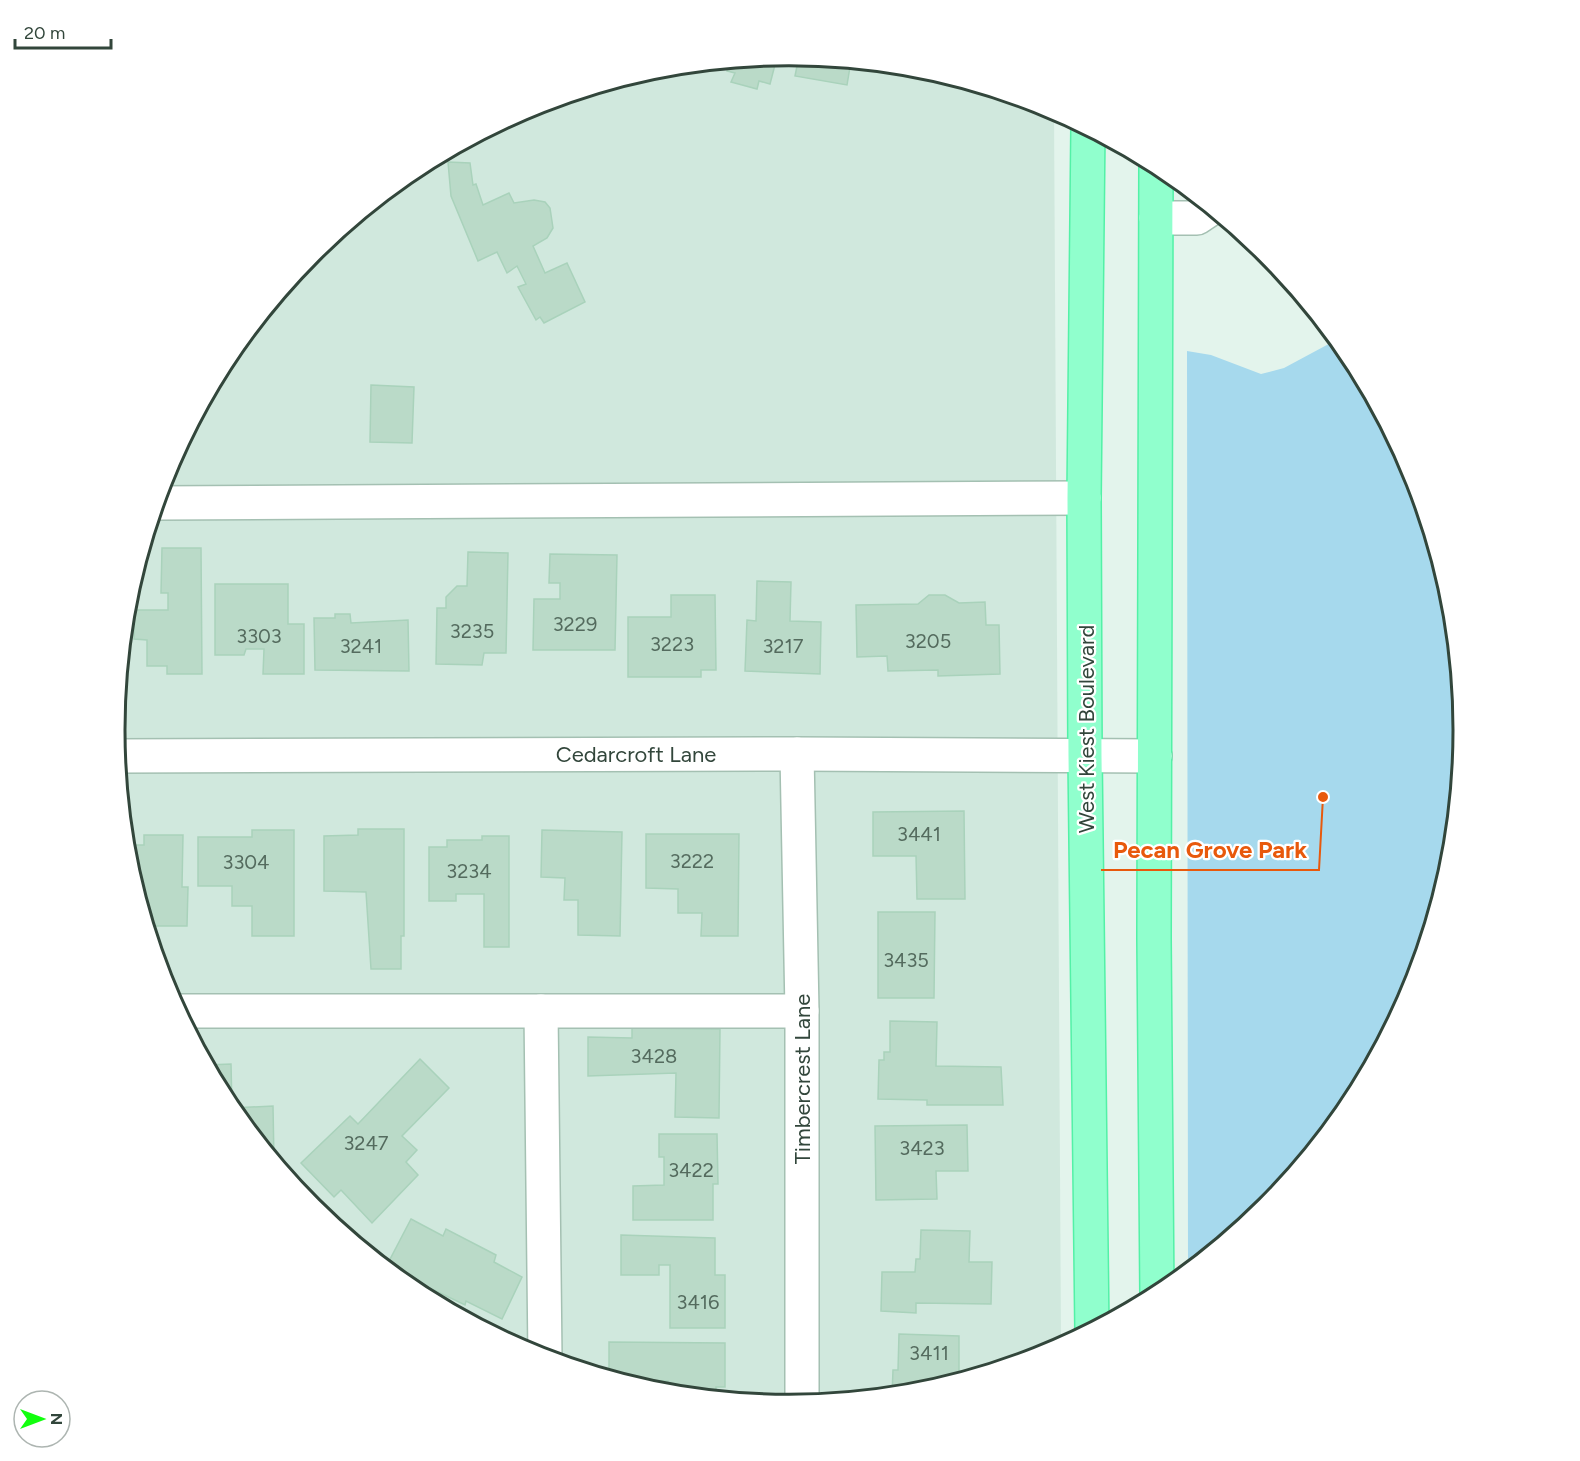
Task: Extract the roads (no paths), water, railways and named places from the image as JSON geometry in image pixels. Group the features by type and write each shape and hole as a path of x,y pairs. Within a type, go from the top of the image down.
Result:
{"main road":[{"name":"West Kiest Boulevard","path":"1088,137 1084,498 1092,1322"},
{"path":"1156,176 1154,939 1157,1284"}],"street":[{"path":"1156,218 1197,218 1206,212"},
{"path":"166,503 1084,498"},
{"name":"Cedarcroft Lane","path":"126,756 796,754 1155,756"},
{"name":"Timbercrest Lane","path":"796,754 802,1011 802,1395"},
{"path":"188,1011 802,1011"},
{"path":"541,1011 545,1348"}],"place":[{"name":"Pecan Grove Park","path":"1323,797"}]}
